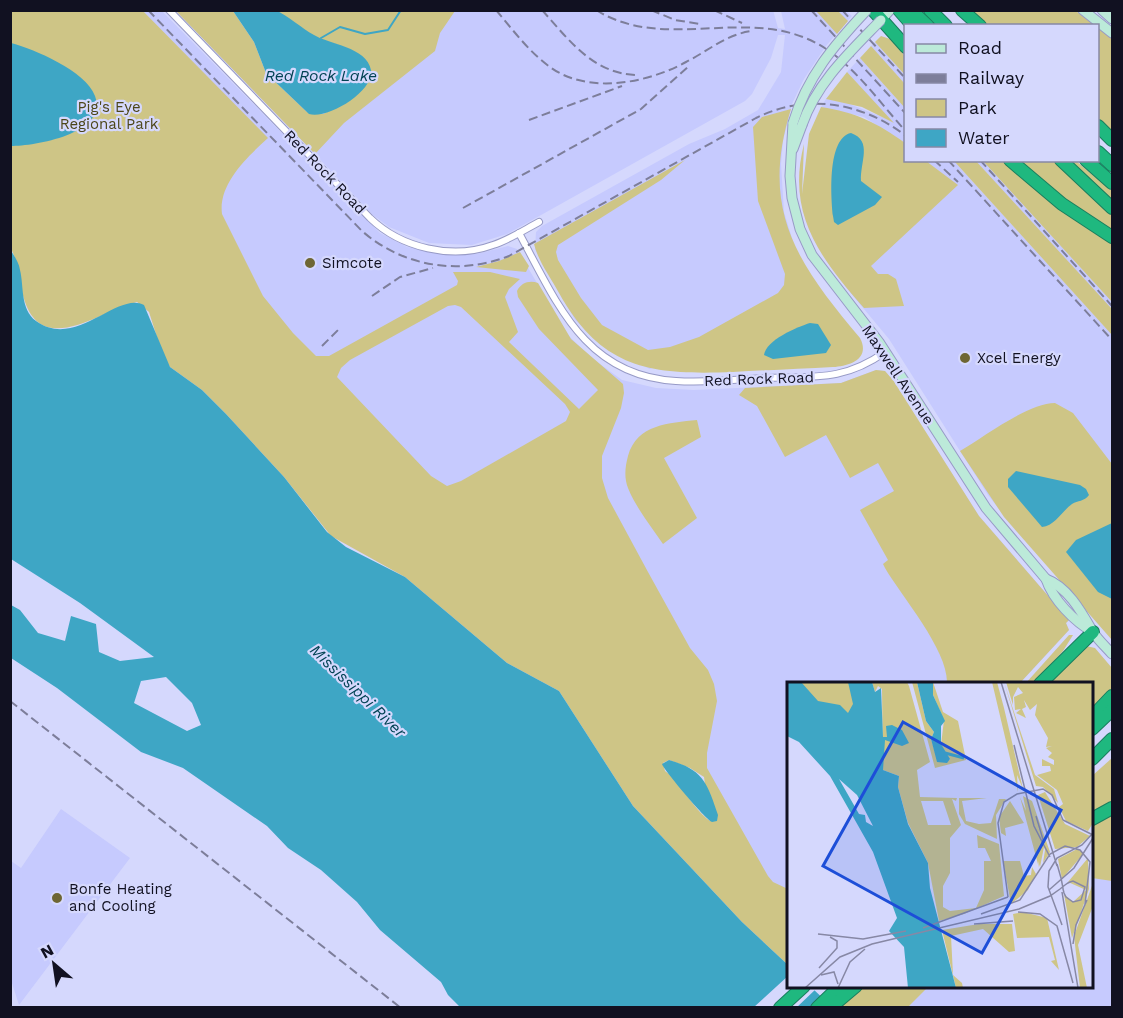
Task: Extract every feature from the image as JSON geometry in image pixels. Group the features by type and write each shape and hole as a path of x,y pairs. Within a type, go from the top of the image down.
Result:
{"highway":[{"path":"899,10 911,24"},
{"path":"911,10 926,24"},
{"path":"930,10 944,24"},
{"path":"962,10 979,24"},
{"path":"968,10 979,24"},
{"path":"883,17 904,44"},
{"path":"1099,127 1113,140"},
{"path":"1099,153 1113,165"},
{"path":"1012,162 1062,204 1113,237"},
{"path":"1063,162 1113,208"},
{"path":"1088,162 1113,183"},
{"path":"1042,682 1093,632"},
{"path":"1093,716 1113,696"},
{"path":"1093,728 1113,711"},
{"path":"1093,757 1113,739"},
{"path":"1093,757 1113,747"},
{"path":"1093,818 1113,808"},
{"path":"772,1008 791,988"},
{"path":"780,1008 803,988"},
{"path":"817,1008 839,988"},
{"path":"830,1008 855,988"}],"main road":[{"name":"Maxwell Avenue","path":"867,10 819,65 805,89 797,124 790,176 793,206 807,246 820,270 885,352 986,508 1046,579 1049,589 1081,625 1093,632 1113,654"},
{"path":"1083,10 1113,33"},
{"path":"1102,10 1113,19"},
{"name":"Maxwell Avenue","path":"797,124 826,79 883,17"}],"street":[{"name":"Red Rock Road","path":"169,10 370,218 386,231 409,243 451,251 488,247 539,222"},
{"name":"Red Rock Road","path":"519,233 572,328 601,354 637,375 684,381 838,375 859,369 885,352"}],"shaded area":[{"path":"773,10 778,28 785,29 781,11 846,11 852,16 826,46 804,79 792,104 783,141 781,164 784,212 795,248 812,280 650,369 605,348 575,320 535,249 536,232 542,226 689,144 725,129 758,110 781,72 785,35 778,35 771,58 752,94 745,101 507,234 472,245 429,243 389,227 373,215 286,124 307,112 335,42 317,38 276,11"},
{"path":"143,11 162,11 380,233 407,247 445,255 477,254 508,246 517,249 567,334 589,356 622,380 656,388 694,390 841,383 876,370 885,371 979,516 1069,620 1066,623 1069,630 1021,682 787,682 787,899 769,882 701,761 155,200 265,136"},
{"path":"875,42 904,74 904,83 871,46"},
{"path":"860,58 904,107 904,142 864,117 821,107 826,99 847,103 892,121 847,72"},
{"path":"927,162 955,162 1112,335 1112,495 1017,532 988,495 889,339 844,285 953,182"},
{"path":"977,162 984,162 1112,302 1112,309"},
{"path":"61,809 130,858 19,1005 11,980 11,861 21,868"},
{"path":"1112,825 1112,1007 838,1008 862,988 1093,988 1093,836"}],"green space":[{"name":"Pig's Eye Regional Park","path":"10,11 143,11 268,138 243,162 229,182 222,203 222,214 263,296 293,333 316,356 329,356 457,285 458,281 453,272 490,272 520,279 509,289 505,297 518,332 509,342 579,409 598,390 539,329 518,297 517,291 523,284 538,283 571,339 623,384 621,408 602,456 602,478 608,498 648,572 690,648 708,670 714,684 717,701 707,753 707,768 768,876 773,882 787,889 787,964 742,922 633,806 559,691 507,663 405,577 331,536 284,477 226,414 202,390 170,367 162,353 149,312 137,302 75,326 60,328 46,326 34,318 25,302 17,263 11,249","holes":["448,306 461,307 565,404 570,412 566,421 461,481 447,486 431,476 337,377 341,368 350,360","669,760 690,768 704,777 710,821 665,771 663,763"]},
{"path":"176,11 233,11 254,42 266,73 307,112 323,114 349,101 364,87 371,70 361,56 347,48 316,37 276,11 455,11 440,33 435,51 344,123 315,154"},
{"path":"816,11 838,11 848,21 837,34"},
{"path":"972,11 1076,11 1093,24 987,24"},
{"path":"1099,29 1112,38 1112,137 1099,123"},
{"path":"881,36 890,39 904,55 904,74 875,42"},
{"path":"871,46 904,83 904,107 860,58"},
{"path":"847,72 894,123 862,107 826,99"},
{"path":"821,107 855,115 866,119 904,142 904,162 927,162 958,185 871,266 878,274 888,274 896,279 904,306 864,308 821,253 803,213 800,192 800,169 804,144 802,194 809,134"},
{"path":"791,109 782,145 780,177 782,207 790,234 802,260 860,338 863,345 861,356 846,365 833,367 704,373 678,372 654,369 632,362 612,353 593,338 576,319 559,293 534,244 685,160 661,180 558,245 556,252 558,260 581,298 602,325 648,350 670,347 699,337 778,293 784,285 785,274 758,201 753,127 762,117"},
{"path":"955,162 977,162 1112,309 1112,335"},
{"path":"984,162 1003,162 1052,203 1112,240 1112,302"},
{"path":"1015,162 1057,162 1107,209 1112,216 1112,233 1079,213"},
{"path":"1068,162 1077,162 1112,191 1112,202"},
{"path":"520,252 529,266 526,272 476,267 499,261"},
{"path":"876,370 885,371 893,380 979,516 1069,620 1066,623 1069,630 1021,682 947,682 940,655 923,624 885,568 883,564 888,560 860,510 894,491 878,463 850,478 826,435 785,457 757,406 739,395 745,388 841,383"},
{"path":"1055,403 1073,413 1112,464 1112,640 1004,517 960,451 1019,414 1044,404"},
{"path":"697,420 701,437 664,458 697,518 663,544 639,510 628,488 625,472 628,456 632,445 646,431 665,424"},
{"path":"1069,635 1073,635 1063,651 1035,682 1027,682"},
{"path":"1086,646 1095,648 1112,668 1112,689 1093,708 1093,682 1048,682"},
{"path":"1112,758 1112,802 1093,813 1093,775"},
{"path":"1112,814 1112,881 1093,878 1093,824"},
{"path":"862,988 927,988 908,1007 838,1008"}],"water":[{"name":"Red Rock Lake","path":"275,10 314,35 355,51 368,62 371,70 366,87 338,108 327,113 309,114 266,73 254,42 233,11"},
{"path":"11,43 58,62 81,78 95,96 96,109 91,120 81,129 67,135 36,144 11,146"},
{"path":"851,133 862,141 864,147 861,181 882,197 875,205 838,225 834,222 833,216 832,169 838,145 843,137"},
{"name":"Mississippi River","path":"10,249 19,267 27,310 36,321 51,328 66,329 81,325 121,306 133,303 144,305 170,367 202,390 226,414 284,477 327,532 346,547 405,577 507,663 559,691 633,806 742,922 787,964 787,988 812,988 832,1007 460,1007 448,995 441,982 380,930 357,902 321,870 288,848 267,826 183,768 141,752 57,688 11,658 11,605 20,610 38,633 65,641 71,616 96,624 99,652 120,661 154,657 80,603 11,559","holes":["166,677 192,703 201,725 187,731 134,703 141,681"]},
{"path":"810,323 818,324 831,345 826,353 773,359 764,355 766,349 776,339"},
{"path":"1016,471 1080,485 1089,495 1072,504 1051,524 1042,527 1008,487 1008,479"},
{"path":"1112,523 1112,599 1098,592 1066,552 1076,540"},
{"path":"669,760 690,768 702,779 718,815 717,821 712,822 708,819 669,775 662,764"}],"pier":[{"path":"787,977 787,988 817,988 796,1008 754,1007"}],"waterway":[{"path":"321,38 340,27 365,34 388,30 401,10"},
{"path":"408,10 413,10"}],"railway":[{"path":"148,10 362,231 395,252 413,260 431,264 470,265 509,256 756,118 775,110 794,105 833,105 871,115 904,135"},
{"path":"496,10 528,48 550,67 565,76 600,83 618,83 654,76 686,62 726,39 752,31"},
{"path":"542,10 572,43 595,62 607,69 637,75"},
{"path":"596,10 622,22 650,28 735,27 763,28 791,33 818,44 842,61 902,127"},
{"path":"651,10 675,20 700,24"},
{"path":"714,10 742,23"},
{"path":"811,10 904,112"},
{"path":"842,10 904,77"},
{"path":"463,208 641,109 689,66"},
{"path":"529,120 622,86"},
{"path":"936,162 958,182"},
{"path":"950,162 1112,340"},
{"path":"982,162 1112,306"},
{"path":"372,296 400,277 433,268"},
{"path":"322,346 341,327"},
{"path":"10,701 401,1008"}],"place":[{"name":"Simcote","path":"310,263"},
{"name":"Xcel Energy","path":"965,358"},
{"name":"Bonfe Heating and Cooling","path":"57,898"}]}
